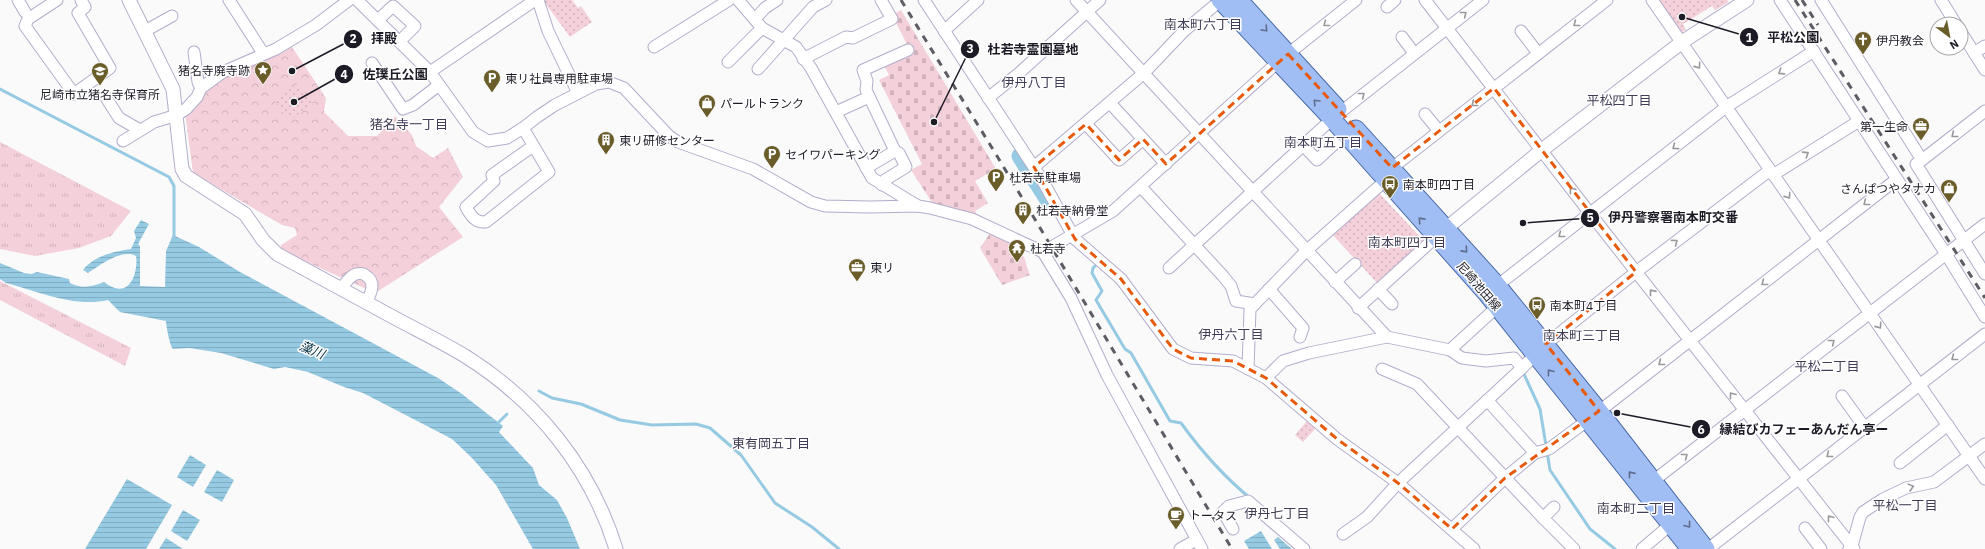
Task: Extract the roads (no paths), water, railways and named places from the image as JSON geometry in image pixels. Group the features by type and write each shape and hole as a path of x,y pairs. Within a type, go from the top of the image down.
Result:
{"main road":[{"name":"尼崎池田線","path":"1221,0 1283,58 1336,116 1386,175"},
{"name":"尼崎池田線","path":"1239,0 1283,58"},
{"name":"尼崎池田線","path":"1336,116 1345,134 1441,232 1541,349 1648,485 1707,549"},
{"name":"尼崎池田線","path":"1648,485 1670,525 1690,549"}],"street":[{"path":"18,0 25,12"},
{"path":"43,0 25,12 20,24 25,26 74,94 110,68 78,13 85,7 81,0"},
{"path":"25,26 28,19 57,0"},
{"path":"229,0 263,53"},
{"path":"123,141 154,122 177,115 186,109 197,97 201,88 223,72 263,53 276,49 316,25 349,0"},
{"path":"357,0 430,72 472,132 488,141 507,138 541,114 578,93 596,84 609,82 624,88 669,136 678,142 753,169 811,202 825,206 918,206 972,219 1043,252 1071,298 1107,375 1199,544 1180,549"},
{"path":"430,72 535,0"},
{"path":"538,0 548,31 578,93"},
{"path":"654,47 729,0"},
{"path":"738,0 758,23 784,41 796,47 803,59 811,68 872,178 918,206"},
{"path":"728,62 758,23 765,8 777,0"},
{"path":"758,70 813,7 826,0"},
{"path":"803,59 846,37 853,38 892,18 881,0"},
{"path":"924,0 1034,167 1073,233 1075,239 1121,279 1173,349 1191,358 1232,361 1266,378 1349,448 1398,483 1474,549"},
{"path":"944,31 978,0"},
{"path":"1076,0 1200,133 1358,308 1387,337"},
{"path":"988,98 1100,0"},
{"path":"1034,167 1144,73 1184,32 1221,0"},
{"path":"1043,252 1073,233 1113,211 1283,58 1356,0"},
{"path":"1425,0 1852,548"},
{"path":"1169,268 1336,116 1483,0"},
{"path":"1248,369 1250,309 1306,251 1386,175 1439,131 1607,0"},
{"path":"1652,0 1818,241 1870,313 1985,479"},
{"path":"1358,308 1441,232 1542,150 1682,42 1747,0"},
{"path":"1780,0 1946,254 1985,317"},
{"path":"1821,0 1922,160"},
{"path":"1940,0 1951,16"},
{"path":"131,1 173,89 182,169 186,176 245,214 263,240 276,254 465,356 495,377 522,400 545,423 566,449 589,482 604,513 616,549"},
{"path":"378,20 393,6 415,26 400,42"},
{"path":"144,31 172,16"},
{"path":"1521,31 1538,54"},
{"path":"1402,37 1414,53"},
{"path":"1969,45 1985,70"},
{"path":"1974,53 1985,46"},
{"path":"882,185 884,180 906,167 899,153 895,151 869,97 866,90 867,81 863,70 908,50"},
{"path":"1450,350 1494,295 1589,212 1726,107 1814,51"},
{"path":"194,52 198,82 201,88"},
{"path":"372,63 403,109 413,105 439,85"},
{"path":"104,96 120,118 140,130"},
{"path":"836,112 869,97"},
{"path":"1110,103 1166,164"},
{"path":"1985,111 1916,164 1985,274"},
{"path":"1425,114 1439,131"},
{"path":"1343,534 1367,516 1398,483 1541,349 1636,272 1771,172 1859,121"},
{"path":"1086,124 1119,160 1143,139"},
{"path":"523,128 549,172 486,222 480,222 473,218 466,207 494,181 492,175 533,146"},
{"path":"1303,145 1317,160 1345,134"},
{"path":"866,168 895,151"},
{"path":"1452,529 1505,478 1535,453 1549,449 1594,415 1897,179"},
{"path":"1141,187 1193,246 1231,286 1236,301 1255,304"},
{"path":"1648,485 1985,224"},
{"path":"1335,282 1355,264"},
{"path":"341,289 349,278 356,274 363,273 369,277 372,283 371,293 366,302"},
{"path":"1378,289 1392,304"},
{"path":"1269,290 1302,328 1300,337"},
{"path":"1707,549 1985,334"},
{"path":"1266,378 1283,361 1309,353 1387,337 1450,350 1462,358 1486,361 1514,358 1522,368"},
{"path":"1382,369 1418,384 1505,478 1574,549"},
{"path":"1842,396 1865,428"},
{"path":"1487,400 1535,453"},
{"path":"1900,463 1948,425"},
{"path":"1852,548 1860,516 1863,512 1883,499 1906,488 1934,482 1985,444"},
{"path":"1233,529 1224,512 1229,506 1248,501 1304,549"},
{"path":"1543,518 1554,508"},
{"path":"1642,549 1670,525"},
{"path":"1805,528 1821,549"}],"water":[{"name":"藻川","path":"141,220 149,224 138,244 140,246 140,286 165,287 166,251 173,235 199,247 240,272 438,378 462,394 503,426 499,432 533,468 539,485 557,500 567,518 580,549 533,549 496,485 472,458 452,439 363,393 308,372 285,367 274,369 221,353 189,348 173,349 169,340 166,321 120,312 108,300 82,302 56,298 6,283 0,279 0,263 24,273 31,274 37,272 69,279 70,283 83,287 104,282 115,288 121,289 126,287 130,283 135,273 136,256 124,254 104,262 88,273 83,270 87,265 105,255 131,249 136,238 134,231"},
{"path":"190,455 206,465 193,487 177,477"},
{"path":"217,470 234,480 222,502 204,492"},
{"path":"127,479 172,505 146,549 85,549"},
{"path":"183,510 200,520 187,541 171,531"},
{"path":"1261,531 1272,549 1249,549 1244,541"},
{"path":"1278,537 1292,549 1280,549 1274,540"},
{"path":"166,538 183,549 159,549"}],"waterway":[{"path":"0,89 169,177 174,186 174,239"},
{"path":"1020,156 1050,203"},
{"path":"1097,264 1093,268 1092,273 1102,291 1096,300 1125,349 1131,353 1170,421 1181,423 1213,463 1230,481 1250,498"},
{"path":"1523,372 1540,409 1550,470 1590,529 1615,549"},
{"path":"539,391 552,398 581,404 620,420 652,425 696,424 710,428 741,455 775,503 812,527 839,549"},
{"path":"496,425 507,414"}],"railway":[{"path":"901,0 997,156 1232,549"},
{"path":"1795,0 1985,298"},
{"path":"1802,0 1818,25"}],"place":[{"name":"平松公園","path":"1682,17"},
{"name":"伊丹教会","path":"1863,55"},
{"name":"拝殿","path":"292,71"},
{"name":"猪名寺廃寺跡","path":"263,85"},
{"name":"尼崎市立猪名寺保育所","path":"100,86"},
{"name":"東リ社員専用駐車場","path":"492,93"},
{"name":"佐璞丘公園","path":"294,102"},
{"name":"パールトランク","path":"707,118"},
{"name":"杜若寺霊園墓地","path":"934,122"},
{"name":"第一生命","path":"1921,141"},
{"name":"東リ研修センター","path":"606,155"},
{"name":"セイワパーキング","path":"772,169"},
{"name":"杜若寺駐車場","path":"996,192"},
{"name":"南本町四丁目","path":"1390,199"},
{"name":"さんぱつやタナカ","path":"1949,203"},
{"name":"伊丹警察署南本町交番","path":"1523,223"},
{"name":"杜若寺納骨堂","path":"1023,225"},
{"name":"杜若寺","path":"1017,263"},
{"name":"東リ","path":"857,282"},
{"name":"南本町4丁目","path":"1537,320"},
{"name":"縁結びカフェーあんだん亭ー","path":"1617,413"},
{"name":"トータス","path":"1176,530"}],"district":[{"name":"南本町六丁目","path":"1203,24"},
{"name":"伊丹八丁目","path":"1034,82"},
{"name":"平松四丁目","path":"1619,100"},
{"name":"猪名寺一丁目","path":"409,124"},
{"name":"南本町五丁目","path":"1323,142"},
{"name":"南本町四丁目","path":"1407,242"},
{"name":"伊丹六丁目","path":"1231,334"},
{"name":"南本町三丁目","path":"1582,335"},
{"name":"平松二丁目","path":"1827,366"},
{"name":"東有岡五丁目","path":"771,443"},
{"name":"平松一丁目","path":"1905,505"},
{"name":"南本町二丁目","path":"1636,508"},
{"name":"伊丹七丁目","path":"1277,513"}]}
